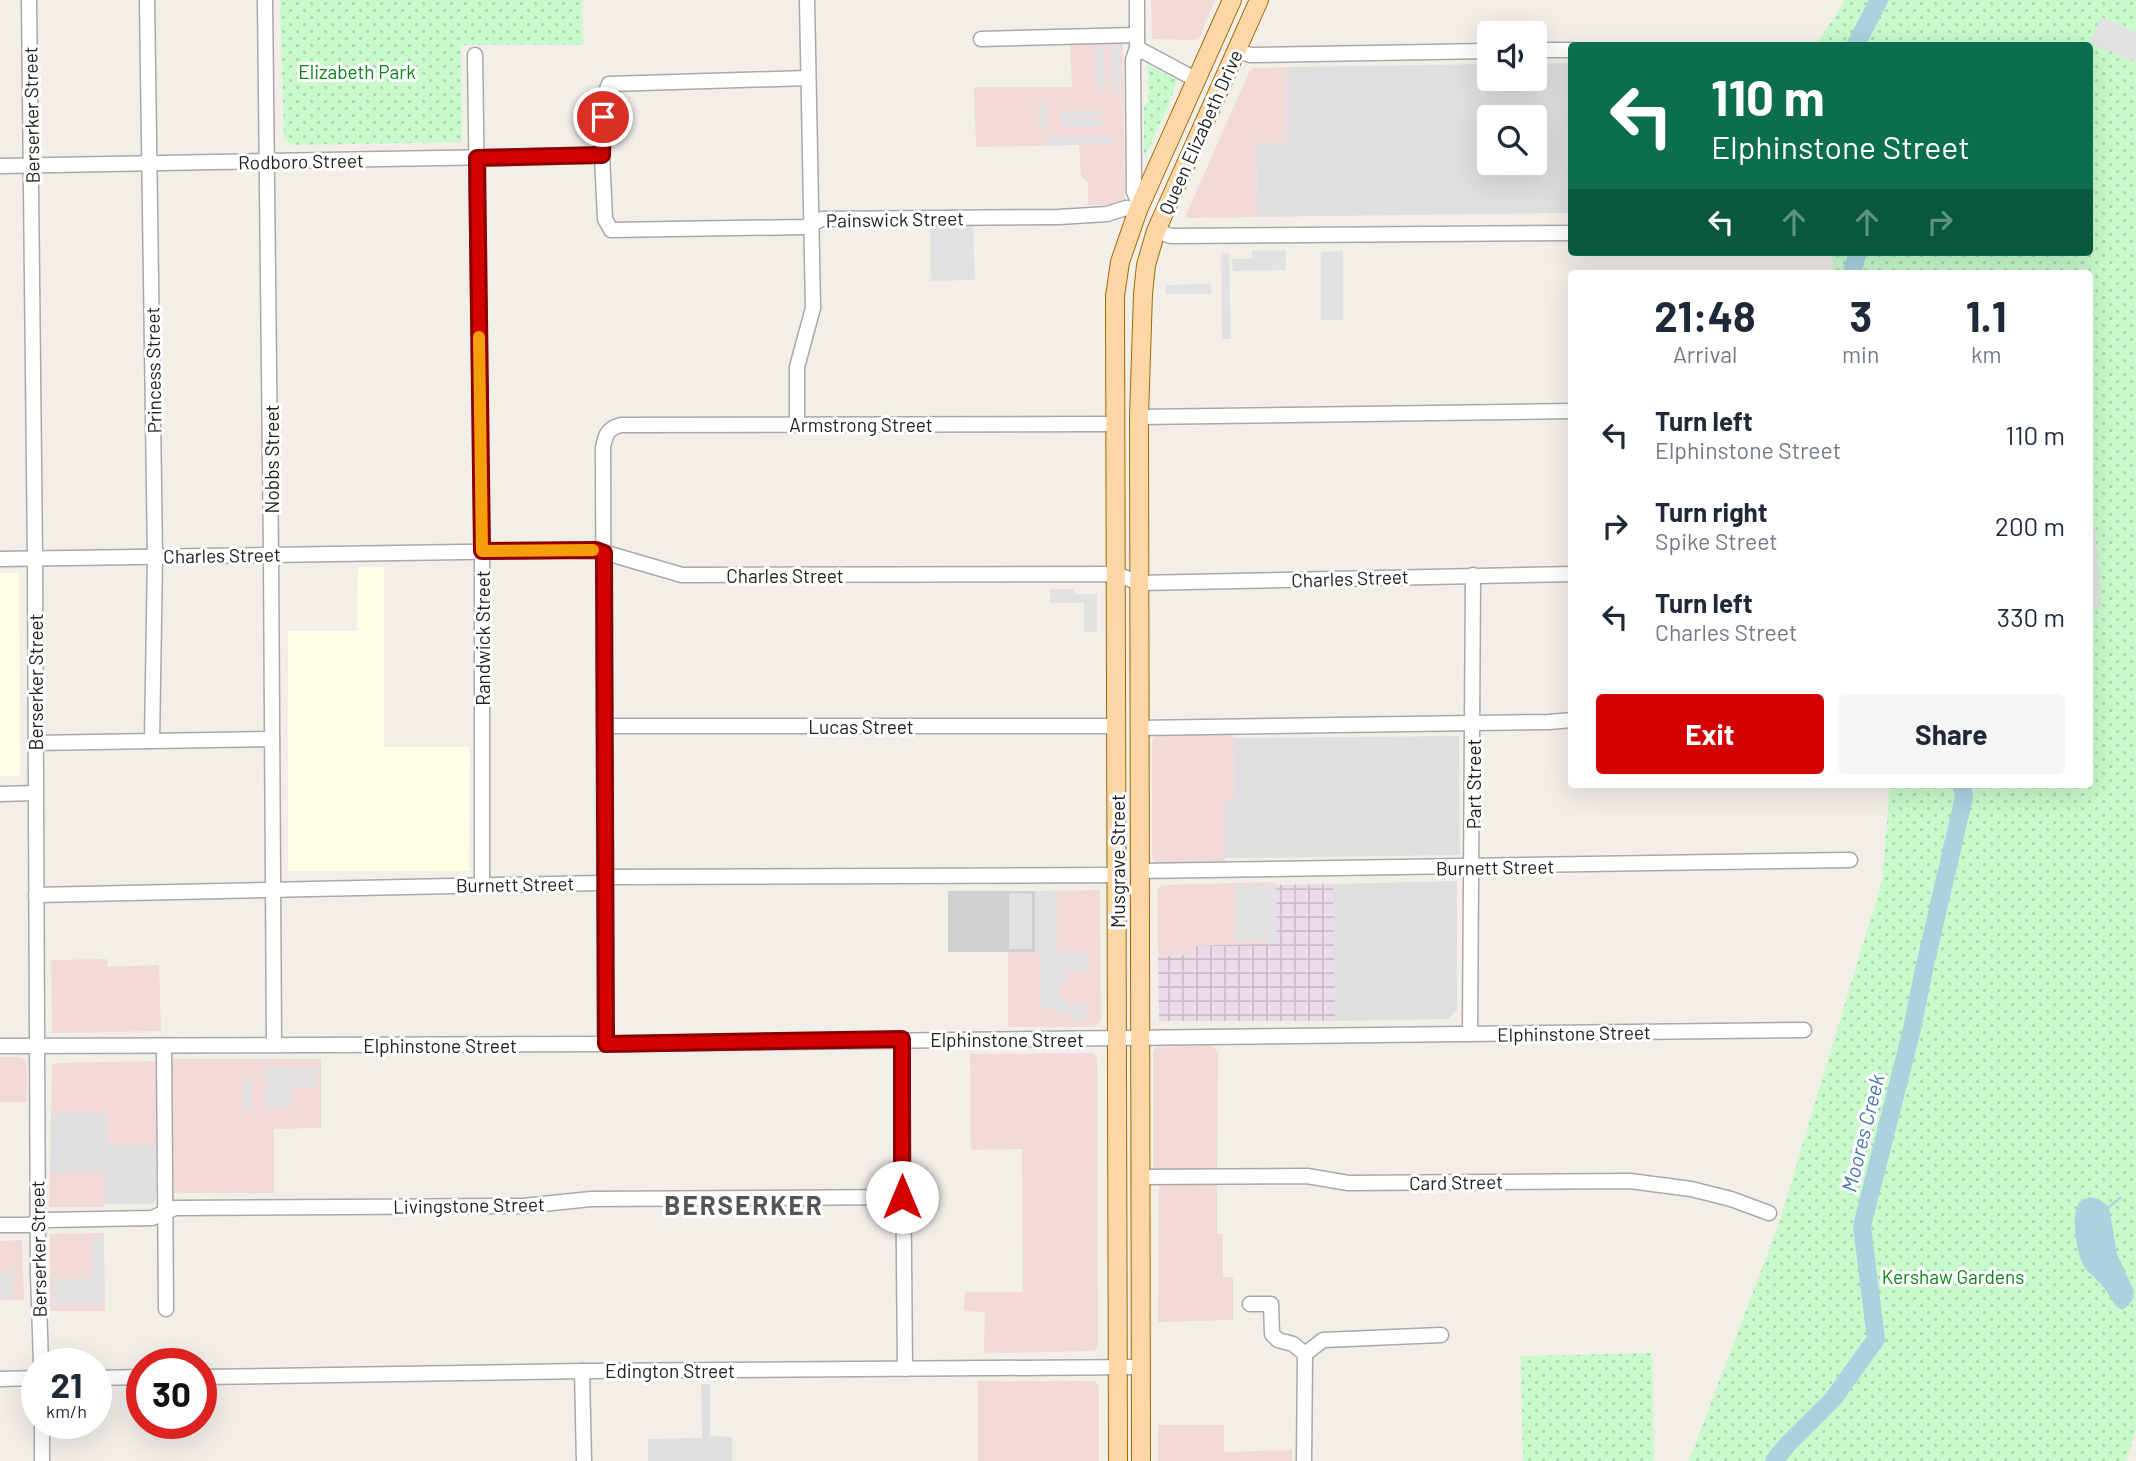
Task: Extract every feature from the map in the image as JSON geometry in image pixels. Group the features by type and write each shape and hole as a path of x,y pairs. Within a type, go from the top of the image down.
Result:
{"main road":[{"name":"Queen Elizabeth Drive","path":"1120,262 1139,207 1232,0"},
{"name":"Queen Elizabeth Drive","path":"1146,265 1156,231 1259,0"},
{"name":"Musgrave Street","path":"1118,1461 1115,296 1120,262"},
{"name":"Musgrave Street","path":"1141,1461 1139,417 1146,265"}],"street":[{"name":"Berserker Street","path":"29,0 35,558 37,1222 41,1348"},
{"name":"Princess Street","path":"147,0 155,557 152,741"},
{"name":"Nobbs Street","path":"265,0 274,1045"},
{"path":"797,424 797,368 813,308 807,0"},
{"path":"1136,0 1137,42 1133,60 1134,192 1139,207"},
{"path":"981,39 1137,42 1195,79"},
{"path":"1236,50 1250,55 1477,51"},
{"path":"1547,50 1568,50"},
{"name":"Randwick Street","path":"475,55 482,551 482,884"},
{"path":"602,155 603,97 609,84 808,78"},
{"name":"Rodboro Street","path":"0,166 602,155"},
{"name":"Painswick Street","path":"602,155 605,219 611,230 804,227 822,219 1059,218 1107,214 1139,207"},
{"path":"1156,231 1171,236 1568,233"},
{"path":"1139,417 1568,411"},
{"name":"Armstrong Street","path":"604,553 603,448 608,431 614,426 1116,424"},
{"name":"Charles Street","path":"0,559 596,550 682,575 1116,574 1139,583 1568,574"},
{"path":"604,553 606,1044"},
{"name":"Part Street","path":"1470,1034 1473,575"},
{"path":"1139,728 1568,720"},
{"name":"Lucas Street","path":"604,726 1117,726"},
{"path":"36,743 272,739"},
{"path":"0,794 35,793"},
{"name":"Burnett Street","path":"1139,871 1850,860"},
{"name":"Burnett Street","path":"36,895 597,883 612,877 1118,875"},
{"name":"Elphinstone Street","path":"0,1046 606,1044 1804,1030"},
{"path":"902,1039 905,1369"},
{"path":"163,1046 166,1309"},
{"name":"Card Street","path":"1139,1177 1307,1176 1348,1184 1630,1181 1691,1189 1731,1199 1769,1213"},
{"name":"Livingstone Street","path":"0,1225 28,1225 47,1220 152,1218 175,1208 523,1206 592,1199 902,1197"},
{"path":"1250,1304 1271,1304 1272,1334 1278,1340 1293,1344 1305,1354"},
{"path":"1305,1354 1323,1340 1441,1335"},
{"path":"1304,1461 1305,1354"},
{"name":"Edington Street","path":"217,1377 1140,1367"},
{"path":"582,1371 584,1461"},
{"path":"0,1379 21,1378"},
{"path":"42,1439 42,1461"}],"shaded area":[{"path":"1151,0 1215,0 1200,36 1195,40 1152,39"},
{"path":"2101,17 2136,32 2136,62 2093,42 2090,42"},
{"path":"1120,40 1123,45 1125,202 1120,205 1088,205 1088,182 1081,176 1079,145 976,147 974,87 1072,87 1070,42"},
{"path":"1120,45 1121,92 1113,92 1112,46"},
{"path":"1096,46 1104,46 1105,92 1097,92"},
{"path":"1568,63 1568,213 1257,217 1256,143 1286,142 1286,67 1477,64 1477,91 1547,91 1547,64"},
{"path":"1286,67 1286,142 1256,143 1257,217 1188,218 1186,215 1249,72 1253,68"},
{"path":"1039,103 1046,103 1046,130 1039,130"},
{"path":"1061,111 1102,111 1102,118 1061,119"},
{"path":"1102,119 1102,126 1062,127 1062,120"},
{"path":"1114,137 1114,144 1047,145 1047,138"},
{"path":"930,225 973,225 975,280 931,281"},
{"path":"1286,250 1286,270 1233,271 1232,259 1252,259 1252,251"},
{"path":"1343,251 1343,320 1321,320 1321,252"},
{"path":"1221,253 1229,253 1231,339 1222,339"},
{"path":"1211,284 1211,294 1166,294 1166,285"},
{"path":"2093,525 2095,525 2101,605 2093,612"},
{"path":"358,567 384,567 384,747 470,747 469,871 288,871 288,631 357,631"},
{"path":"0,573 19,573 20,776 0,776"},
{"path":"1050,589 1074,589 1075,594 1097,594 1097,632 1084,632 1084,603 1050,603"},
{"path":"1233,733 1234,799 1225,800 1225,863 1159,865 1152,858 1152,740 1157,735"},
{"path":"1459,736 1460,855 1225,858 1225,799 1234,799 1233,738"},
{"path":"1457,881 1457,1010 1448,1019 1335,1021 1333,884"},
{"path":"1276,882 1277,943 1194,946 1194,955 1158,956 1157,888 1163,885"},
{"path":"1333,884 1335,1021 1159,1021 1158,956 1194,955 1194,946 1277,943 1276,885"},
{"path":"1235,885 1276,885 1277,943 1268,943 1267,940 1236,940"},
{"path":"1100,890 1101,1021 1095,1027 1008,1027 1008,952 1035,951 1035,891"},
{"path":"948,891 1035,891 1035,952 948,952"},
{"path":"1035,891 1058,891 1057,952 1085,952 1089,963 1089,971 1067,971 1067,984 1058,984 1059,999 1068,999 1068,1015 1040,1008 1040,952 1035,952"},
{"path":"1009,893 1032,894 1032,949 1009,949"},
{"path":"107,959 108,967 159,965 161,1031 52,1033 51,960"},
{"path":"1070,1005 1086,1005 1086,1021 1070,1021"},
{"path":"1211,1045 1218,1052 1217,1169 1153,1169 1153,1051 1157,1047"},
{"path":"1093,1053 1097,1057 1098,1347 1094,1351 984,1353 985,1312 964,1311 965,1292 1023,1292 1022,1149 971,1150 970,1054"},
{"path":"0,1057 21,1057 27,1062 27,1102 0,1102"},
{"path":"172,1059 321,1059 321,1128 274,1129 274,1193 172,1193"},
{"path":"156,1061 156,1146 107,1146 107,1113 51,1113 52,1066 55,1063"},
{"path":"264,1067 296,1067 296,1075 299,1075 300,1067 317,1067 317,1087 291,1087 290,1107 265,1107 265,1087 273,1086 264,1076"},
{"path":"243,1078 251,1078 252,1109 244,1109"},
{"path":"51,1113 107,1113 108,1146 156,1146 156,1200 153,1204 105,1204 105,1173 50,1173"},
{"path":"50,1173 105,1173 105,1207 49,1207"},
{"path":"1159,1185 1217,1185 1217,1234 1223,1234 1223,1277 1233,1277 1233,1320 1158,1322"},
{"path":"104,1233 105,1311 50,1311 50,1234"},
{"path":"94,1236 104,1236 104,1305 53,1305 53,1278 93,1278"},
{"path":"22,1240 24,1300 0,1300 0,1241"},
{"path":"13,1271 14,1298 0,1298 0,1272"},
{"path":"978,1381 1095,1381 1099,1385 1099,1461 978,1461"},
{"path":"701,1384 710,1384 710,1436 732,1437 732,1461 648,1461 648,1439 702,1438"},
{"path":"1158,1425 1224,1425 1224,1452 1292,1450 1292,1461 1158,1461"}],"green space":[{"name":"Elizabeth Park","path":"280,0 582,0 583,45 461,45 462,142 292,145 284,138"},
{"name":"Kershaw Gardens","path":"1845,0 2136,0 2136,1430 2126,1461 1689,1461 1778,1226 1882,881 1890,788 2093,788 2093,270 1833,270 1832,256 2093,256 2093,42 1820,42"},
{"path":"1148,65 1177,80 1144,159 1144,108 1148,101"},
{"path":"1652,1353 1654,1461 1523,1461 1521,1356"}],"water":[{"path":"2089,1197 2099,1199 2109,1207 2117,1254 2134,1291 2133,1299 2122,1310 2085,1268 2079,1255 2076,1209 2079,1203"}],"waterway":[{"name":"Moores Creek","path":"1857,42 1879,0"},
{"name":"Moores Creek","path":"1853,270 1857,256"},
{"name":"Moores Creek","path":"1774,1461 1833,1399 1876,1339 1862,1226 1911,1033 1964,797 1963,788"},
{"path":"2109,1207 2120,1198"}],"slow traffic":[{"path":"479,337 482,551 593,550"}],"district":[{"name":"BERSERKER","path":"744,1204"}],"route":[{"path":"603,117 602,155 477,158 482,551 596,550 604,553 606,1044 902,1039 902,1197"}]}
